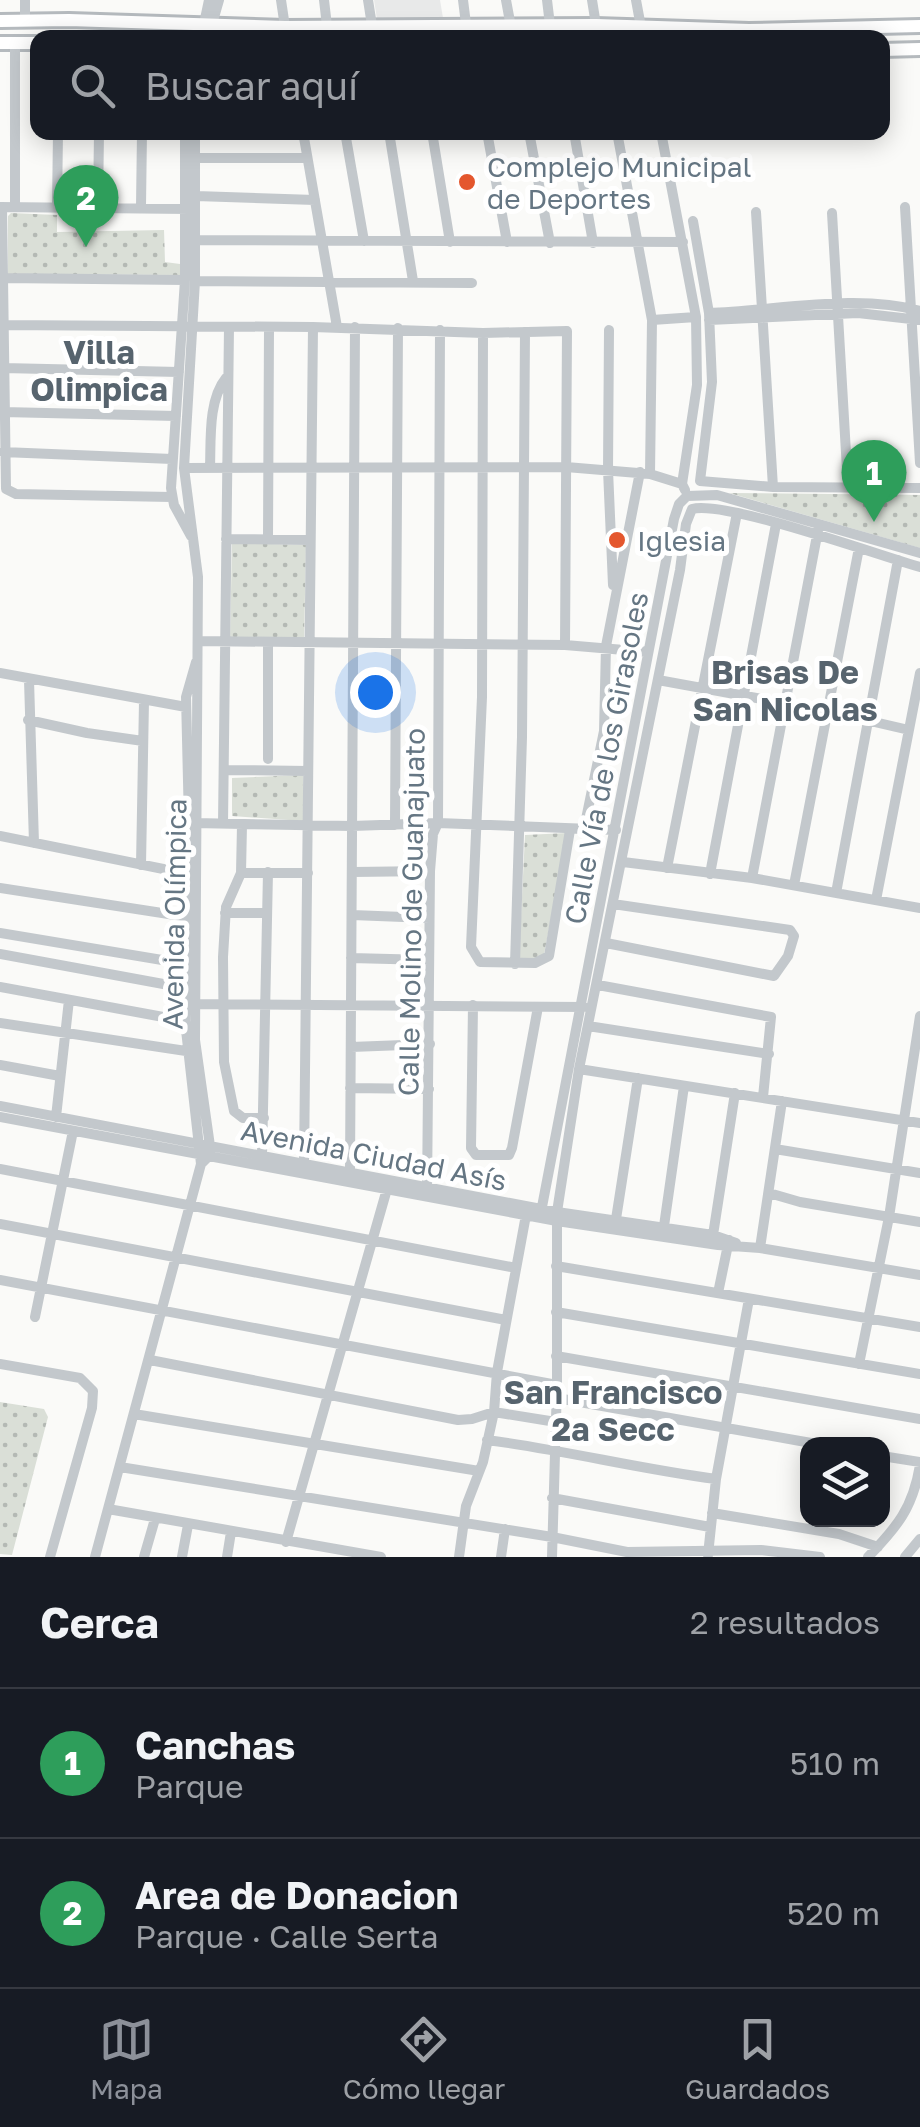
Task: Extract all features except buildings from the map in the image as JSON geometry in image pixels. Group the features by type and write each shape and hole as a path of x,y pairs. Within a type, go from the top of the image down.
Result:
{"main road":[{"path":"0,21 25,21 54,28 155,30"},
{"path":"396,30 466,24 500,30"},
{"path":"523,30 550,25 629,30"},
{"path":"226,30 327,26 358,30"},
{"path":"749,30 920,26"},
{"path":"890,50 920,49"}],"street":[{"path":"25,21 26,0"},
{"path":"206,30 209,0"},
{"path":"206,30 218,0"},
{"path":"281,0 285,27"},
{"path":"324,0 327,26"},
{"path":"368,0 373,30"},
{"path":"463,0 466,24"},
{"path":"506,0 512,30"},
{"path":"547,0 550,25"},
{"path":"592,0 596,25"},
{"path":"636,0 642,30"},
{"path":"8,43 15,207"},
{"path":"57,206 58,140"},
{"path":"98,206 99,140"},
{"path":"142,140 142,206"},
{"name":"Avenida Olímpica","path":"95,1557 204,1153 190,1004 198,576 184,468 191,209 187,140"},
{"name":"Avenida Olímpica","path":"190,281 196,240 191,209 196,196 195,140"},
{"path":"304,140 337,327"},
{"path":"347,140 364,241"},
{"path":"390,140 412,281"},
{"path":"433,140 450,242"},
{"path":"488,140 507,242"},
{"path":"531,140 550,243"},
{"path":"575,140 592,243"},
{"path":"584,830 604,731 606,646 645,473 652,320 618,140"},
{"path":"663,140 696,318 698,385 682,484 692,509 737,513 920,553"},
{"path":"196,158 307,158"},
{"path":"196,196 315,200"},
{"path":"171,498 16,494 4,485 1,207 191,209"},
{"path":"905,207 915,314 920,463"},
{"path":"756,212 772,487"},
{"path":"832,214 848,487"},
{"path":"693,221 709,316 712,392 698,474 700,482 772,487 920,488"},
{"path":"196,240 683,242"},
{"path":"2,278 472,283"},
{"path":"709,316 891,305 915,314"},
{"path":"652,320 696,318"},
{"path":"1,325 567,331 565,645"},
{"name":"Avenida Olímpica","path":"188,326 179,372 171,498 194,541"},
{"path":"304,1164 313,326"},
{"path":"223,824 229,327"},
{"path":"268,539 270,328"},
{"path":"350,1172 355,328"},
{"path":"395,825 398,328"},
{"name":"Calle Molino de Guanajuato","path":"427,1191 430,871 433,834 438,822 440,330"},
{"path":"609,330 608,470 615,596"},
{"path":"515,964 525,332"},
{"path":"483,333 478,824 472,954 484,964 542,962 548,956 570,830"},
{"path":"4,368 179,372"},
{"path":"210,468 215,403 219,387 227,377"},
{"path":"4,412 176,416"},
{"path":"3,452 172,460"},
{"path":"184,468 566,467 645,473 682,484"},
{"path":"687,496 717,495 920,567"},
{"name":"Calle Vía de los Girasoles","path":"541,1214 587,1007 613,830 676,512 687,496"},
{"name":"Calle Vía de los Girasoles","path":"552,1557 557,1217 588,1026 587,1007 598,986 692,509"},
{"path":"668,868 737,513"},
{"path":"710,874 776,524"},
{"path":"752,878 818,531"},
{"path":"226,539 309,540"},
{"path":"794,885 858,548"},
{"path":"836,893 898,560"},
{"path":"198,641 606,646 648,652"},
{"path":"268,644 268,759"},
{"name":"Avenida Olímpica","path":"196,661 186,706 193,823 185,988 190,1004 184,1021 204,1153"},
{"path":"876,900 920,673"},
{"path":"0,674 186,706"},
{"path":"29,680 34,843"},
{"path":"658,680 908,730"},
{"path":"141,864 144,700"},
{"path":"28,720 86,734 142,741"},
{"path":"226,770 308,772"},
{"path":"193,823 352,826 438,822 627,832"},
{"path":"242,825 241,872 224,913 224,1062 232,1108 243,1118 264,1118"},
{"path":"0,836 188,874"},
{"path":"622,862 752,878 920,908"},
{"path":"353,872 430,871"},
{"path":"241,872 308,872"},
{"path":"262,1156 268,872"},
{"path":"0,888 188,917"},
{"path":"606,943 774,976 780,972 794,936 790,930 613,904"},
{"path":"224,913 266,914"},
{"path":"352,915 429,918"},
{"path":"0,932 186,964"},
{"path":"0,954 185,988"},
{"path":"352,958 429,960"},
{"path":"598,986 771,1017 763,1097"},
{"path":"0,987 184,1021"},
{"path":"56,1116 69,1000"},
{"path":"190,1004 587,1007"},
{"path":"473,1005 471,1148 476,1155 501,1157 509,1155 512,1148 538,1007"},
{"path":"859,1364 916,1073 920,1021"},
{"path":"0,1023 186,1051"},
{"path":"588,1026 769,1054"},
{"path":"351,1047 430,1044"},
{"path":"0,1066 60,1076"},
{"path":"579,1070 920,1123"},
{"path":"616,1219 638,1078"},
{"path":"664,1226 684,1086"},
{"path":"350,1088 429,1089"},
{"path":"713,1235 735,1093"},
{"path":"760,1248 782,1101"},
{"name":"Avenida Ciudad Asís","path":"0,1106 204,1153 388,1189 427,1191 557,1217 920,1275"},
{"path":"0,1117 204,1153"},
{"path":"35,1317 73,1131"},
{"path":"775,1149 920,1173"},
{"name":"Avenida Ciudad Asís","path":"204,1153 262,1156 350,1172 526,1215 541,1214"},
{"path":"0,1169 516,1268"},
{"path":"286,1542 388,1189"},
{"path":"769,1193 920,1222"},
{"path":"458,1557 494,1412 497,1372 526,1215"},
{"name":"Avenida Ciudad Asís","path":"557,1217 664,1226 713,1235 732,1243"},
{"path":"0,1224 506,1320"},
{"path":"718,1293 732,1243"},
{"path":"556,1266 920,1328"},
{"path":"0,1280 557,1385"},
{"path":"708,1555 724,1428 749,1299"},
{"path":"556,1312 920,1371"},
{"path":"556,1356 920,1419"},
{"path":"150,1360 458,1420 472,1420 494,1412 556,1422"},
{"path":"0,1364 80,1378 94,1391 50,1557"},
{"path":"556,1398 800,1441"},
{"path":"134,1414 479,1471"},
{"path":"487,1440 716,1479"},
{"path":"868,1557 914,1498 920,1464 890,1458"},
{"path":"120,1467 552,1537 597,1552 820,1557"},
{"path":"552,1498 710,1527"},
{"path":"108,1510 381,1557"},
{"path":"712,1513 839,1534 878,1546"},
{"path":"144,1557 154,1519"},
{"path":"182,1557 188,1524"},
{"path":"500,1557 505,1529"},
{"path":"227,1557 230,1532"},
{"path":"906,1555 920,1539"}],"shaded area":[{"path":"374,0 440,0 443,18 377,19"},
{"path":"11,213 57,215 57,232 164,230 165,262 180,264 180,275 8,274"},
{"path":"729,493 920,495 920,548"},
{"path":"232,543 306,545 304,643 230,641"},
{"path":"303,775 303,821 232,816 232,778"},
{"path":"567,833 543,960 519,959 525,835"},
{"path":"0,1402 44,1409 48,1417 12,1555 0,1554"}],"place":[{"name":"Complejo Municipal de Deportes","path":"467,182"},
{"name":"Area de Donacion","path":"86,247"},
{"name":"Canchas","path":"874,522"},
{"name":"Iglesia","path":"617,540"}],"district":[{"name":"Villa Olimpica","path":"99,370"},
{"name":"Brisas De San Nicolas","path":"785,690"},
{"name":"San Francisco 2a Secc","path":"613,1410"}]}
